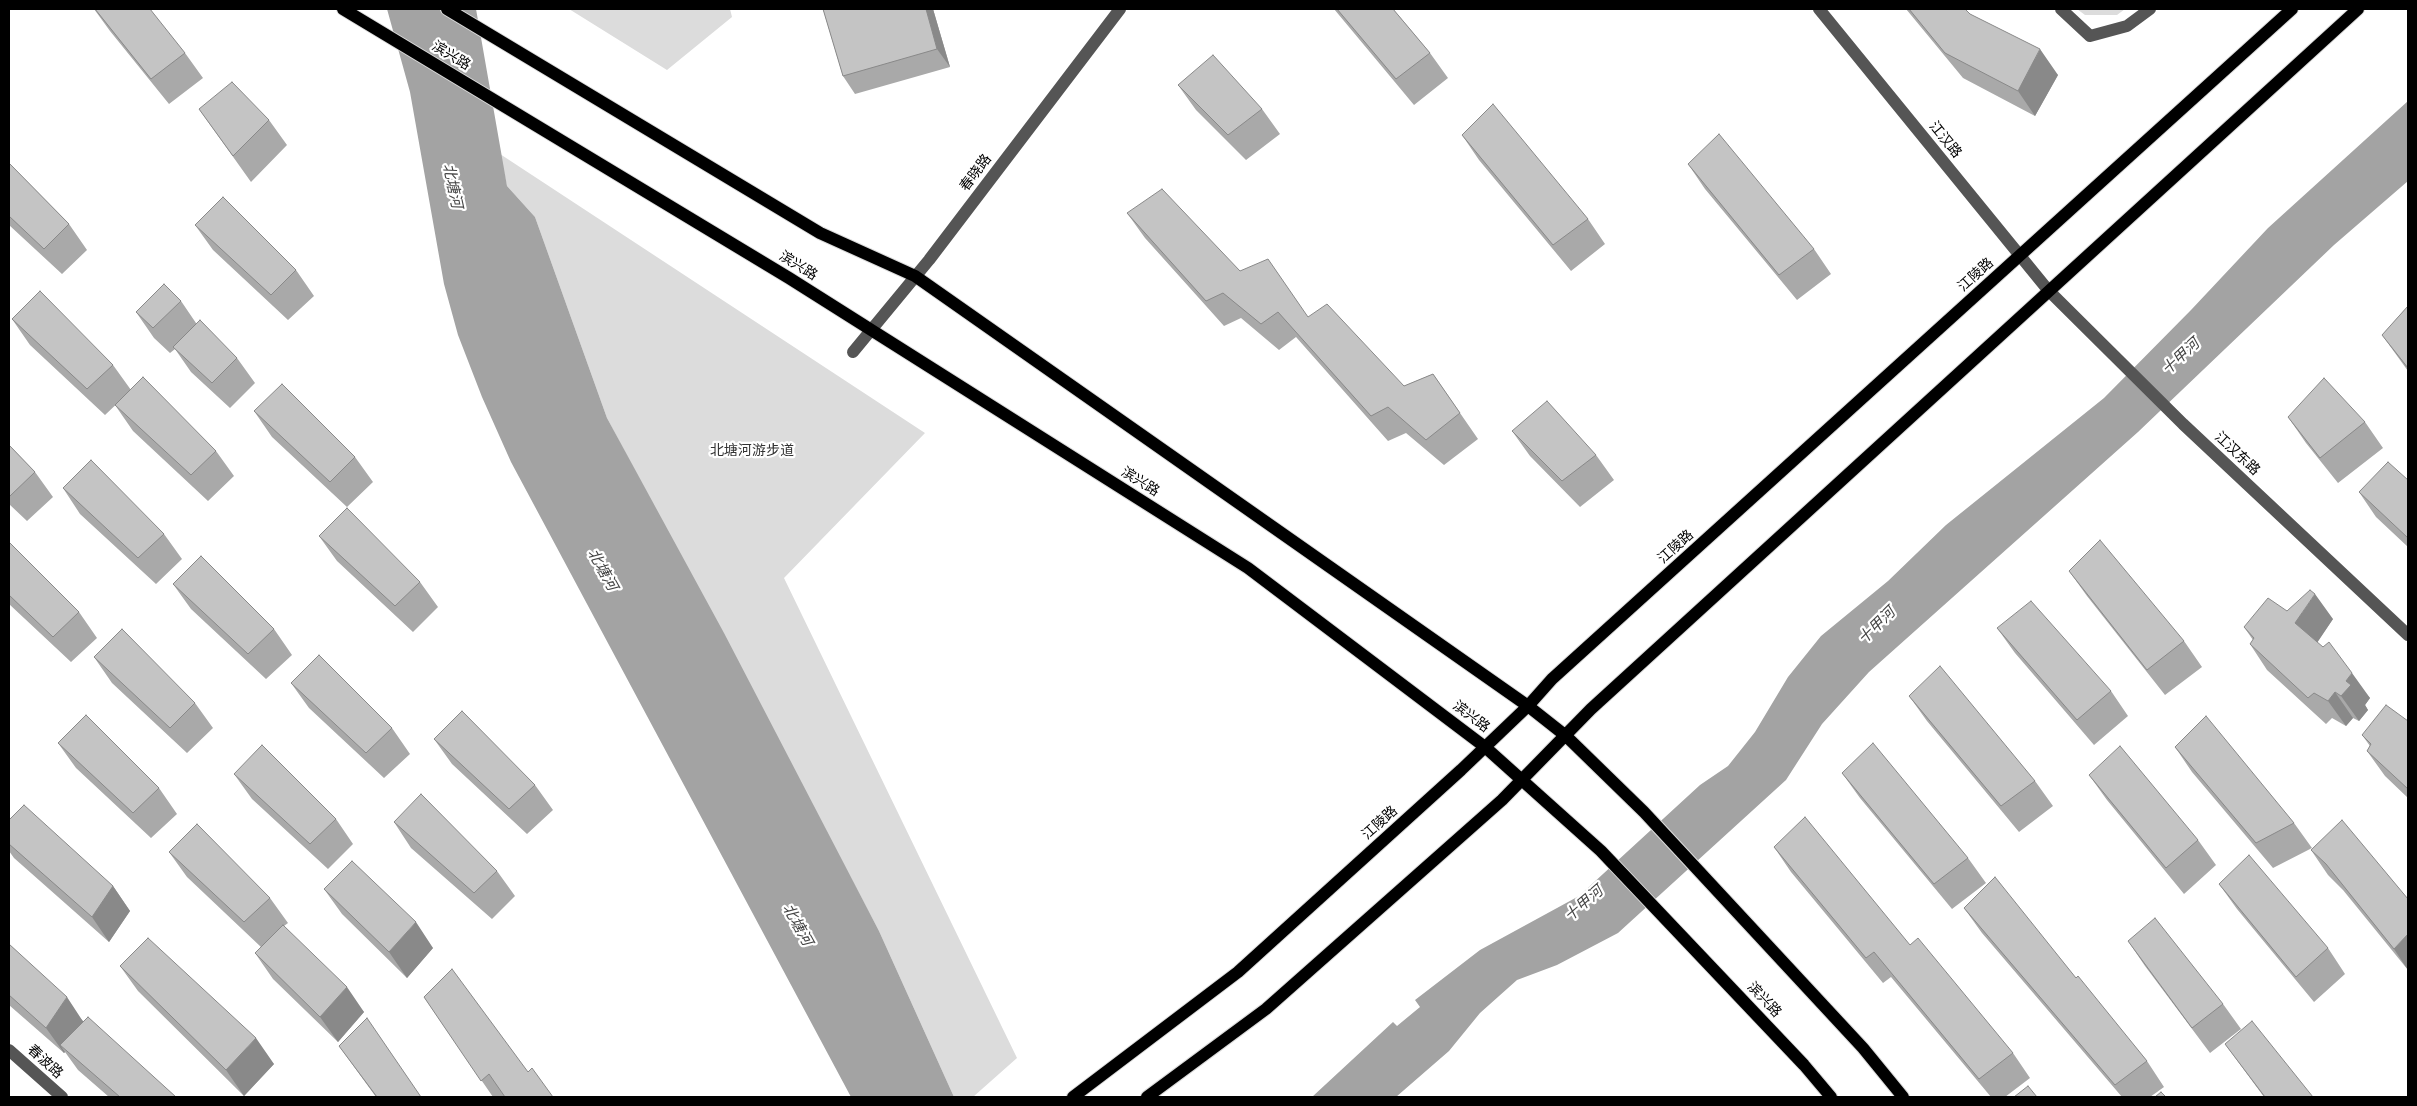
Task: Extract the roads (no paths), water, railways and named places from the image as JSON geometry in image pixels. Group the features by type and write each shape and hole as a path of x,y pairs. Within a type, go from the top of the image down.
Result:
{"main road":[{"name":"滨兴路","path":"343,9 789,278 1248,568 1485,747 1601,851 1804,1065 1831,1097"},
{"path":"447,9 820,232 915,276 1528,706 1566,736 1644,812 1863,1048 1903,1097"},
{"name":"江陵路","path":"1073,1097 1238,972 1485,747 1528,706 1552,679 2292,9"},
{"path":"1146,1097 1266,1009 1502,800 1591,709 2358,9"}],"street":[{"name":"春晓路","path":"853,352 915,276 1120,9"},
{"name":"江汉路","path":"1819,9 2048,290"},
{"path":"2061,9 2090,36 2127,26 2150,9"},
{"name":"江汉东路","path":"2048,290 2183,424 2408,635"},
{"name":"春波路","path":"9,1050 62,1097"}],"water":[{"name":"北塘河","path":"387,9 476,9 507,186 535,217 607,418 724,633 879,931 954,1097 851,1097 511,462 482,397 458,335 444,284 410,92"},
{"name":"十甲河","path":"2408,101 2408,181 2334,245 2138,432 1869,672 1822,724 1786,780 1618,933 1557,965 1517,980 1480,1013 1449,1051 1396,1097 1312,1097 1393,1022 1397,1026 1420,1007 1415,1000 1480,950 1579,896 1700,785 1728,766 1755,732 1788,677 1821,636 1888,581 1946,525 2104,398 2191,310 2268,228"}],"park label":[{"name":"北塘河游步道","path":"752,451"}]}
